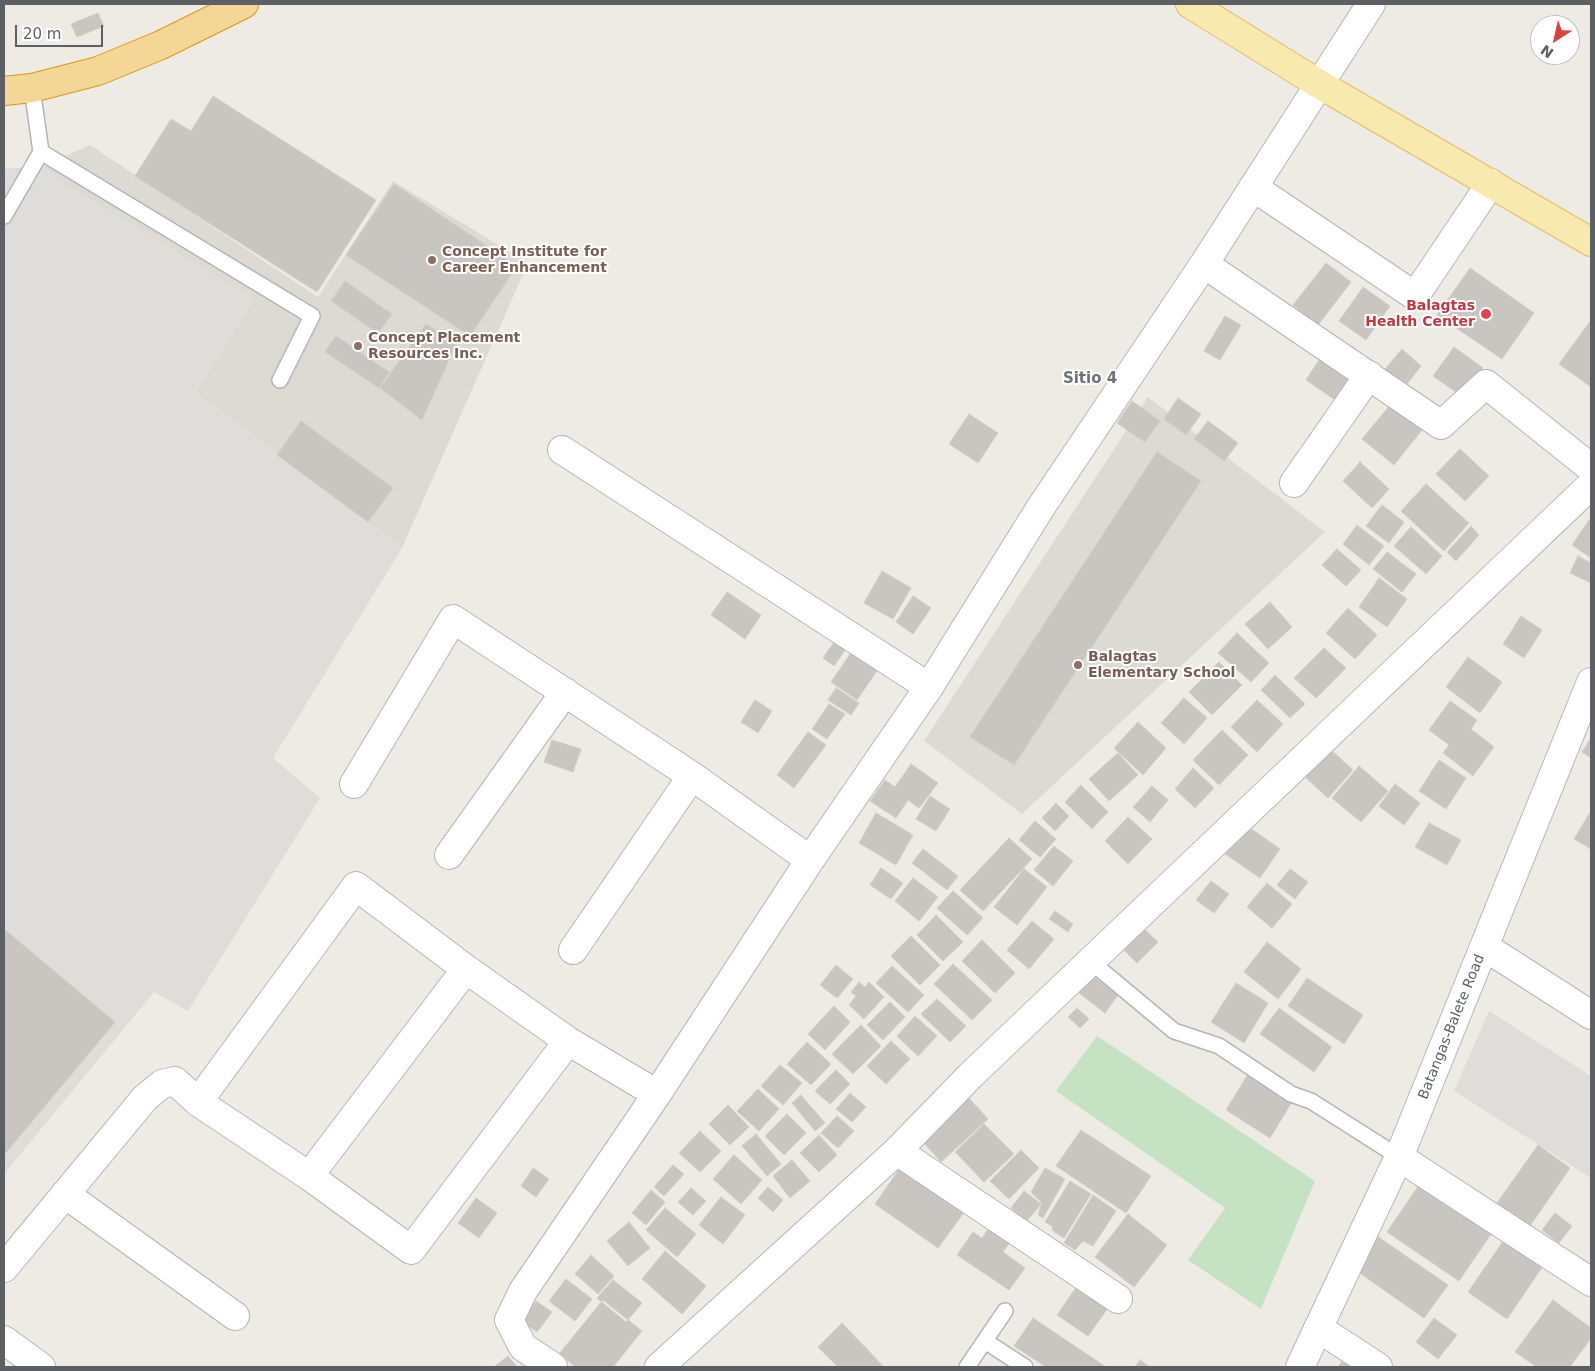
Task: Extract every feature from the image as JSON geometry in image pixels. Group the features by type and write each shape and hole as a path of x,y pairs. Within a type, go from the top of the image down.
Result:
{"highway":[{"path":"4,91 32,88 98,72 161,45 244,4"}],"main road":[{"path":"1190,4 1320,84 1591,242"}],"street":[{"path":"553,1367 523,1347 509,1320 523,1290 657,1094 810,860 929,687 1041,507 1204,264 1371,4"},
{"path":"1253,187 1414,296 1491,183"},
{"path":"1204,264 1440,425 1486,384 1591,468"},
{"path":"1294,483 1369,375"},
{"path":"562,450 929,687"},
{"path":"659,1367 897,1151 971,1075 1591,485"},
{"path":"354,784 454,619 692,776 810,860"},
{"name":"Batangas-Balete Road","path":"1300,1367 1399,1157 1591,682"},
{"path":"449,855 565,692"},
{"path":"573,950 692,776"},
{"path":"198,1102 356,886 466,969 568,1041 657,1094"},
{"path":"1485,947 1591,1016"},
{"path":"309,1176 466,969"},
{"path":"4,1268 145,1098 162,1084 175,1081 198,1102 309,1176 411,1250 568,1041"},
{"path":"897,1151 1118,1299"},
{"path":"1399,1157 1591,1282"},
{"path":"65,1194 236,1316"},
{"path":"1318,1328 1378,1367"},
{"path":"4,1340 41,1367"}],"lane":[{"path":"4,216 41,152 32,88"},
{"path":"41,152 312,316 280,380"},
{"path":"1090,961 1174,1031 1219,1046 1291,1094 1311,1101 1399,1157"},
{"path":"967,1367 1004,1311"},
{"path":"985,1341 1025,1367"}],"shaded area":[{"name":"Concept Placement Resources Inc.","path":"90,145 318,297 393,181 528,263 402,548 195,392 254,300 58,180 43,166"},
{"path":"43,166 58,180 254,300 195,392 402,548 273,758 320,798 188,1011 154,992 4,1174 4,169"},
{"name":"Balagtas Elementary School","path":"1148,397 1325,532 1022,814 924,741"},
{"path":"1489,1011 1591,1076 1591,1178 1454,1091"}],"green space":[{"path":"1097,1036 1315,1181 1261,1309 1188,1260 1225,1208 1056,1091"}],"building":[{"path":"98,13 104,26 77,37 71,24"},
{"path":"213,96 376,200 317,292 135,176 171,119 191,131"},
{"name":"Concept Institute for Career Enhancement","path":"394,184 517,266 470,336 346,255"},
{"path":"1326,263 1351,282 1318,325 1293,305"},
{"name":"Balagtas Health Center","path":"1470,268 1534,313 1502,359 1437,315"},
{"path":"345,281 392,314 378,333 331,301"},
{"path":"1363,287 1390,306 1366,340 1339,321"},
{"path":"1225,316 1241,325 1220,360 1204,351"},
{"path":"1591,320 1591,387 1559,364"},
{"path":"426,324 456,344 422,420 380,388"},
{"path":"336,336 389,372 379,388 325,352"},
{"path":"1454,347 1483,368 1463,397 1433,376"},
{"path":"1402,349 1421,366 1400,393 1379,376"},
{"path":"1323,354 1355,377 1338,402 1306,380"},
{"path":"1178,398 1201,414 1186,435 1164,419"},
{"path":"1132,401 1160,421 1145,442 1117,423"},
{"path":"1391,404 1422,430 1394,465 1362,439"},
{"path":"969,414 998,433 978,463 949,444"},
{"path":"301,421 393,488 368,522 277,455"},
{"path":"1208,421 1238,443 1224,461 1194,439"},
{"path":"1460,449 1489,476 1465,501 1436,474"},
{"path":"1157,452 1201,481 1014,765 970,737"},
{"path":"1360,462 1389,489 1372,508 1343,481"},
{"path":"1426,484 1469,523 1444,551 1401,511"},
{"path":"1382,505 1404,522 1389,543 1366,526"},
{"path":"1589,520 1591,521 1591,558 1572,545"},
{"path":"1357,525 1384,546 1369,565 1343,544"},
{"path":"1471,526 1479,535 1456,561 1447,552"},
{"path":"1411,527 1442,556 1426,574 1394,546"},
{"path":"1337,549 1361,570 1346,586 1322,565"},
{"path":"1387,552 1416,574 1402,592 1373,569"},
{"path":"1578,556 1591,563 1591,583 1570,573"},
{"path":"882,571 911,588 893,619 864,603"},
{"path":"1379,578 1407,599 1387,627 1359,607"},
{"path":"727,592 761,615 745,639 711,615"},
{"path":"913,596 931,608 913,634 896,622"},
{"path":"1270,602 1292,627 1268,649 1245,624"},
{"path":"1348,608 1377,635 1355,659 1326,633"},
{"path":"1521,616 1542,630 1524,658 1503,644"},
{"path":"1237,633 1269,663 1251,682 1218,653"},
{"path":"835,641 846,649 834,666 823,658"},
{"path":"855,647 881,665 857,700 831,682"},
{"path":"1324,648 1346,668 1316,698 1294,678"},
{"path":"1468,657 1502,682 1480,713 1446,687"},
{"path":"1219,662 1242,685 1212,715 1189,692"},
{"path":"1275,675 1305,704 1290,718 1261,690"},
{"path":"836,688 859,703 851,715 828,700"},
{"path":"1184,698 1207,718 1184,744 1161,723"},
{"path":"755,700 772,711 758,733 741,722"},
{"path":"1257,700 1283,724 1257,752 1231,727"},
{"path":"1450,701 1477,720 1471,729 1494,747 1473,776 1443,753 1449,745 1429,730"},
{"path":"829,704 845,714 827,739 812,729"},
{"path":"1138,722 1166,748 1143,775 1114,748"},
{"path":"1222,730 1248,755 1219,785 1193,760"},
{"path":"808,732 826,745 794,788 777,775"},
{"path":"1591,738 1591,758 1582,752"},
{"path":"552,740 581,749 573,772 544,762"},
{"path":"1329,748 1353,770 1328,798 1304,776"},
{"path":"1118,753 1138,775 1109,801 1089,779"},
{"path":"1439,760 1466,778 1446,809 1419,791"},
{"path":"911,764 938,783 919,808 908,800 896,818 870,801 885,780 895,787"},
{"path":"1359,766 1388,791 1361,822 1332,798"},
{"path":"1193,768 1214,788 1195,808 1175,789"},
{"path":"1395,784 1420,803 1404,825 1379,806"},
{"path":"1081,785 1108,812 1092,829 1065,802"},
{"path":"1152,786 1168,800 1150,822 1133,807"},
{"path":"930,796 950,809 936,831 916,819"},
{"path":"1056,803 1069,816 1055,831 1042,818"},
{"path":"1591,811 1591,849 1574,839"},
{"path":"876,813 913,835 896,865 859,843"},
{"path":"1128,817 1152,839 1128,864 1105,841"},
{"path":"1239,820 1280,849 1260,878 1218,849"},
{"path":"1035,821 1056,839 1040,857 1019,840"},
{"path":"1429,823 1461,840 1447,865 1415,847"},
{"path":"1009,838 1032,859 983,911 960,890"},
{"path":"1054,846 1073,861 1053,886 1034,870"},
{"path":"923,849 958,876 947,890 912,863"},
{"path":"881,868 903,883 891,899 870,885"},
{"path":"1024,869 1047,887 1017,925 994,907"},
{"path":"1290,869 1308,882 1295,899 1277,885"},
{"path":"913,878 938,897 919,921 895,901"},
{"path":"1211,881 1229,894 1214,913 1196,900"},
{"path":"1267,883 1292,904 1272,928 1247,907"},
{"path":"953,891 983,918 967,935 937,908"},
{"path":"1055,911 1073,924 1068,932 1049,919"},
{"path":"936,915 963,942 943,961 917,935"},
{"path":"1032,921 1054,939 1029,969 1007,950"},
{"path":"1138,923 1158,942 1137,963 1117,943"},
{"path":"4,929 115,1022 4,1155"},
{"path":"911,936 940,965 920,985 891,956"},
{"path":"982,940 1015,973 995,993 962,961"},
{"path":"1267,942 1301,969 1278,999 1244,972"},
{"path":"953,964 992,1000 972,1020 934,984"},
{"path":"836,965 853,979 837,998 820,985"},
{"path":"892,966 924,995 908,1012 876,983"},
{"path":"1087,972 1118,995 1105,1013 1074,989"},
{"path":"1307,978 1363,1015 1344,1044 1288,1006"},
{"path":"859,982 865,987 869,982 884,997 864,1019 849,1005 856,996 851,992"},
{"path":"1236,983 1268,1003 1244,1043 1211,1022"},
{"path":"937,999 966,1026 950,1042 921,1014"},
{"path":"890,1002 905,1017 883,1040 867,1025"},
{"path":"834,1006 850,1022 825,1050 808,1034"},
{"path":"1077,1008 1089,1019 1080,1028 1068,1017"},
{"path":"1279,1008 1332,1047 1314,1072 1260,1034"},
{"path":"915,1016 937,1036 918,1056 897,1036"},
{"path":"861,1025 881,1046 853,1074 832,1054"},
{"path":"891,1041 910,1059 886,1084 867,1066"},
{"path":"807,1042 831,1064 811,1085 787,1064"},
{"path":"780,1065 802,1083 783,1105 761,1086"},
{"path":"836,1070 850,1084 830,1104 815,1091"},
{"path":"1248,1074 1292,1102 1270,1138 1226,1110"},
{"path":"758,1089 779,1109 759,1131 737,1111"},
{"path":"850,1093 866,1107 852,1122 836,1109"},
{"path":"801,1095 825,1123 815,1131 792,1103"},
{"path":"966,1095 988,1119 941,1162 919,1137"},
{"path":"728,1105 749,1127 730,1145 709,1124"},
{"path":"787,1114 806,1133 784,1155 765,1136"},
{"path":"837,1116 854,1131 838,1148 821,1133"},
{"path":"984,1124 1014,1154 984,1182 955,1152"},
{"path":"1081,1130 1151,1176 1126,1213 1056,1166"},
{"path":"700,1131 721,1151 700,1172 679,1153"},
{"path":"756,1134 781,1164 767,1176 742,1146"},
{"path":"819,1135 837,1155 819,1172 800,1153"},
{"path":"1538,1145 1570,1168 1530,1226 1497,1203"},
{"path":"1021,1150 1039,1168 1009,1199 990,1181"},
{"path":"734,1155 762,1180 741,1204 713,1179"},
{"path":"792,1160 810,1181 790,1198 773,1176"},
{"path":"904,1162 968,1207 938,1248 875,1204"},
{"path":"673,1165 684,1174 664,1196 654,1187"},
{"path":"533,1168 549,1179 536,1197 521,1186"},
{"path":"1045,1168 1065,1179 1043,1218 1038,1215 1042,1203 1031,1192"},
{"path":"1070,1181 1091,1194 1064,1238 1053,1231 1052,1226 1045,1222"},
{"path":"1419,1185 1491,1234 1459,1281 1387,1232"},
{"path":"768,1187 783,1200 773,1212 758,1198"},
{"path":"691,1188 706,1201 693,1215 678,1202"},
{"path":"651,1190 665,1202 646,1225 632,1213"},
{"path":"1024,1191 1041,1204 1027,1221 1011,1208"},
{"path":"1093,1195 1116,1211 1093,1246 1083,1241 1075,1250 1064,1243"},
{"path":"721,1197 745,1215 723,1244 699,1225"},
{"path":"476,1198 497,1213 479,1238 458,1223"},
{"path":"665,1208 696,1234 677,1257 646,1230"},
{"path":"1555,1213 1572,1226 1559,1243 1542,1230"},
{"path":"1128,1214 1167,1245 1134,1287 1095,1257"},
{"path":"629,1222 650,1248 628,1266 607,1241"},
{"path":"991,1225 1012,1239 1003,1252 1025,1268 1009,1290 957,1255 973,1232 982,1238"},
{"path":"1377,1236 1448,1285 1424,1318 1354,1269"},
{"path":"1504,1240 1543,1266 1507,1319 1468,1292"},
{"path":"665,1251 706,1286 682,1314 642,1279"},
{"path":"591,1255 614,1276 598,1294 575,1274"},
{"path":"566,1279 592,1299 575,1321 549,1301"},
{"path":"1082,1279 1113,1301 1088,1336 1057,1315"},
{"path":"613,1280 642,1303 626,1322 597,1298"},
{"path":"603,1300 642,1331 613,1367 576,1367 559,1354"},
{"path":"1553,1300 1591,1328 1591,1338 1570,1367 1537,1367 1515,1352"},
{"path":"536,1301 552,1312 537,1332 522,1321"},
{"path":"1033,1318 1106,1367 1046,1367 1014,1346"},
{"path":"1434,1318 1457,1335 1438,1359 1416,1342"},
{"path":"842,1323 884,1367 838,1367 818,1347"},
{"path":"508,1356 517,1367 494,1367"},
{"path":"1140,1360 1150,1367 1135,1367"},
{"path":"1342,1361 1353,1367 1338,1367"}],"place":[{"name":"Concept Institute for Career Enhancement","path":"432,260"},
{"name":"Balagtas Health Center","path":"1486,314"},
{"name":"Concept Placement Resources Inc.","path":"358,346"},
{"name":"Balagtas Elementary School","path":"1078,665"}],"district":[{"name":"Sitio 4","path":"1090,379"}]}
